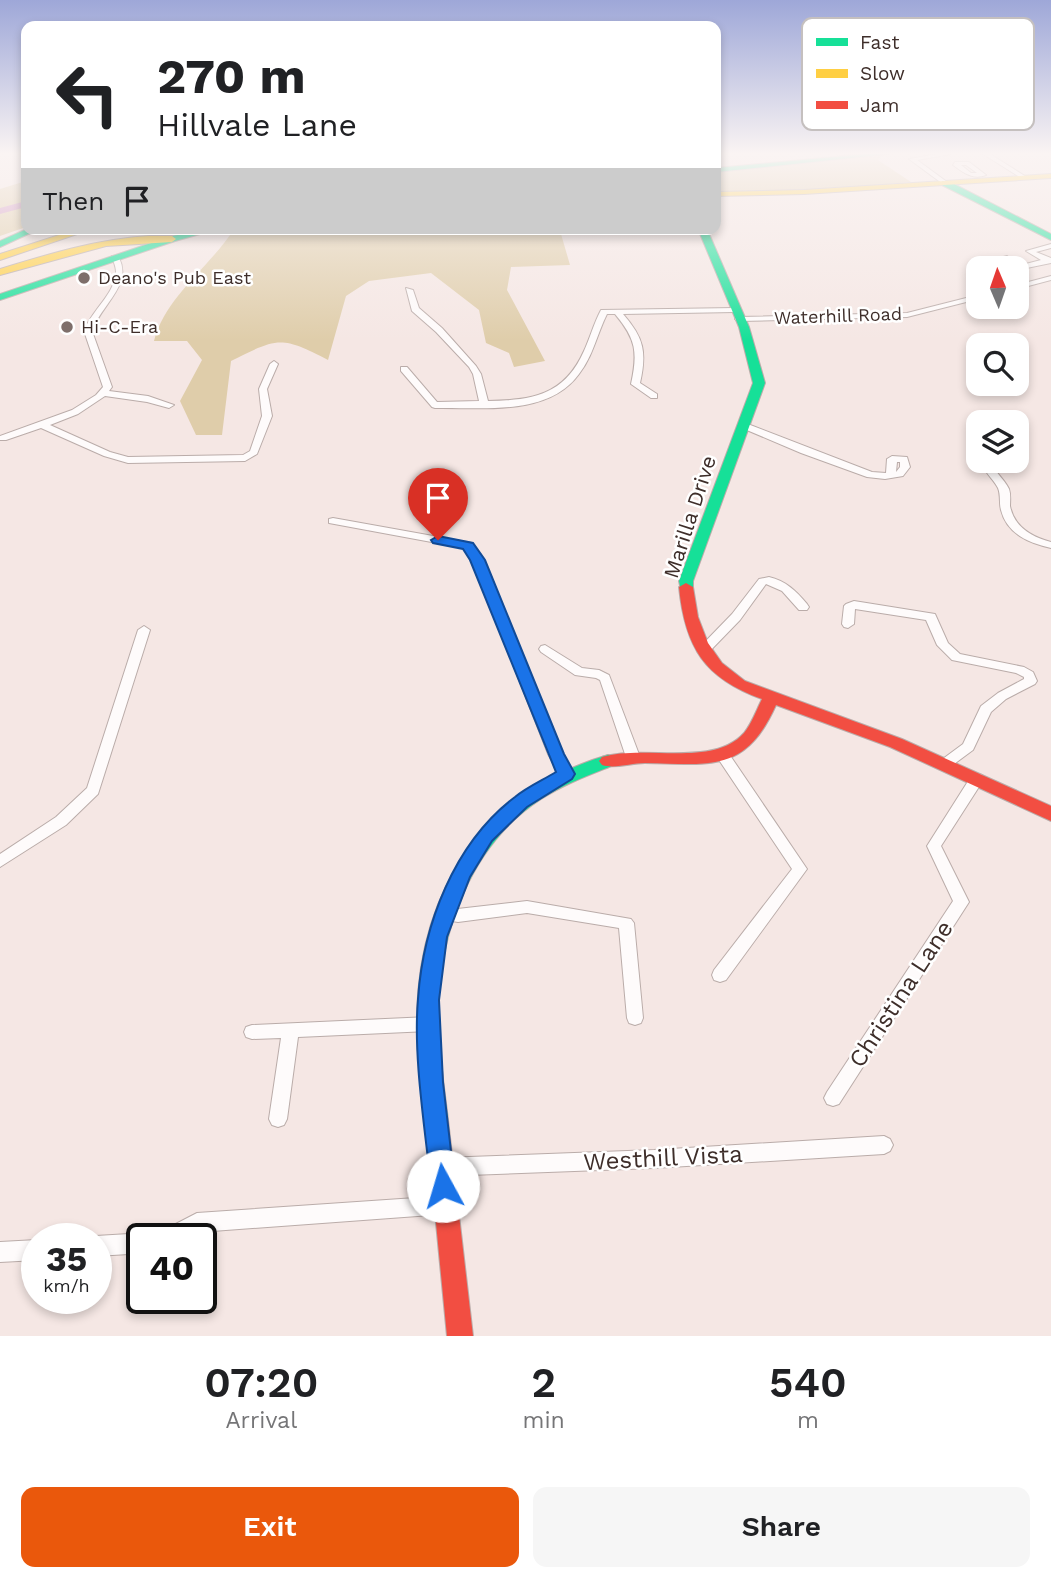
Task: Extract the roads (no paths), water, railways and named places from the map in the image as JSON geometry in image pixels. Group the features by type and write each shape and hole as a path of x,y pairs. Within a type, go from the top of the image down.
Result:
{"main road":[{"path":"1010,216 1051,237"},
{"path":"0,244 21,235"},
{"path":"0,257 58,235"},
{"path":"0,257 69,235"},
{"path":"0,270 104,235"},
{"path":"0,270 101,241 141,242 189,235"},
{"name":"Marilla Drive","path":"704,235 759,376 745,426 686,581 688,610 703,651 719,674 739,685 945,764 1051,814"},
{"path":"0,297 115,258 141,242"},
{"path":"460,1336 432,1082 429,1024 432,965 437,937 461,875 492,828 521,802 566,774 598,763 634,757 722,754 737,748 749,737 771,697"}],"street":[{"path":"1050,261 1031,251 1051,246"},
{"path":"3,438 74,412 104,393 108,387 88,331 89,323 117,285 120,271 115,258"},
{"path":"1029,265 1050,261"},
{"path":"1029,275 1039,281"},
{"path":"1029,284 1051,278"},
{"path":"408,290 415,309 477,374 484,404"},
{"name":"Waterhill Road","path":"616,311 737,315 907,315 966,300"},
{"path":"404,369 435,405 529,403 547,398 575,373 586,357 604,313 616,311 629,325 640,349 642,357 635,384 654,396"},
{"path":"40,425 107,454 128,460 245,458 254,452 267,416 263,389 274,364"},
{"path":"104,393 148,398 169,405"},
{"path":"745,426 870,475 891,475"},
{"path":"990,473 1004,490 1006,511 1011,522 1029,538 1051,545"},
{"path":"333,521 468,545 484,574 555,754 566,774"},
{"path":"703,651 736,617 763,581 776,582 796,597 803,607"},
{"path":"848,624 850,606 854,605 931,617 943,645 956,657 1020,670 1029,675 1031,681 1027,685 1002,696 986,709 968,747 945,764"},
{"path":"0,861 80,807 93,790 144,631"},
{"path":"545,649 579,672 599,674 605,678 634,757"},
{"path":"720,975 800,869 722,754"},
{"name":"Christina Lane","path":"832,1098 961,902 934,846 978,779"},
{"path":"446,915 458,916 527,907 626,923 635,1018"},
{"path":"251,1032 429,1024"},
{"path":"278,1119 290,1031"},
{"name":"Westhill Vista","path":"441,1167 654,1159 884,1145"},
{"path":"197,1223 445,1205"},
{"path":"0,1252 21,1251"}],"place":[{"name":"Deano's Pub East","path":"84,278"},
{"name":"Hi-C-Era","path":"67,327"}]}
